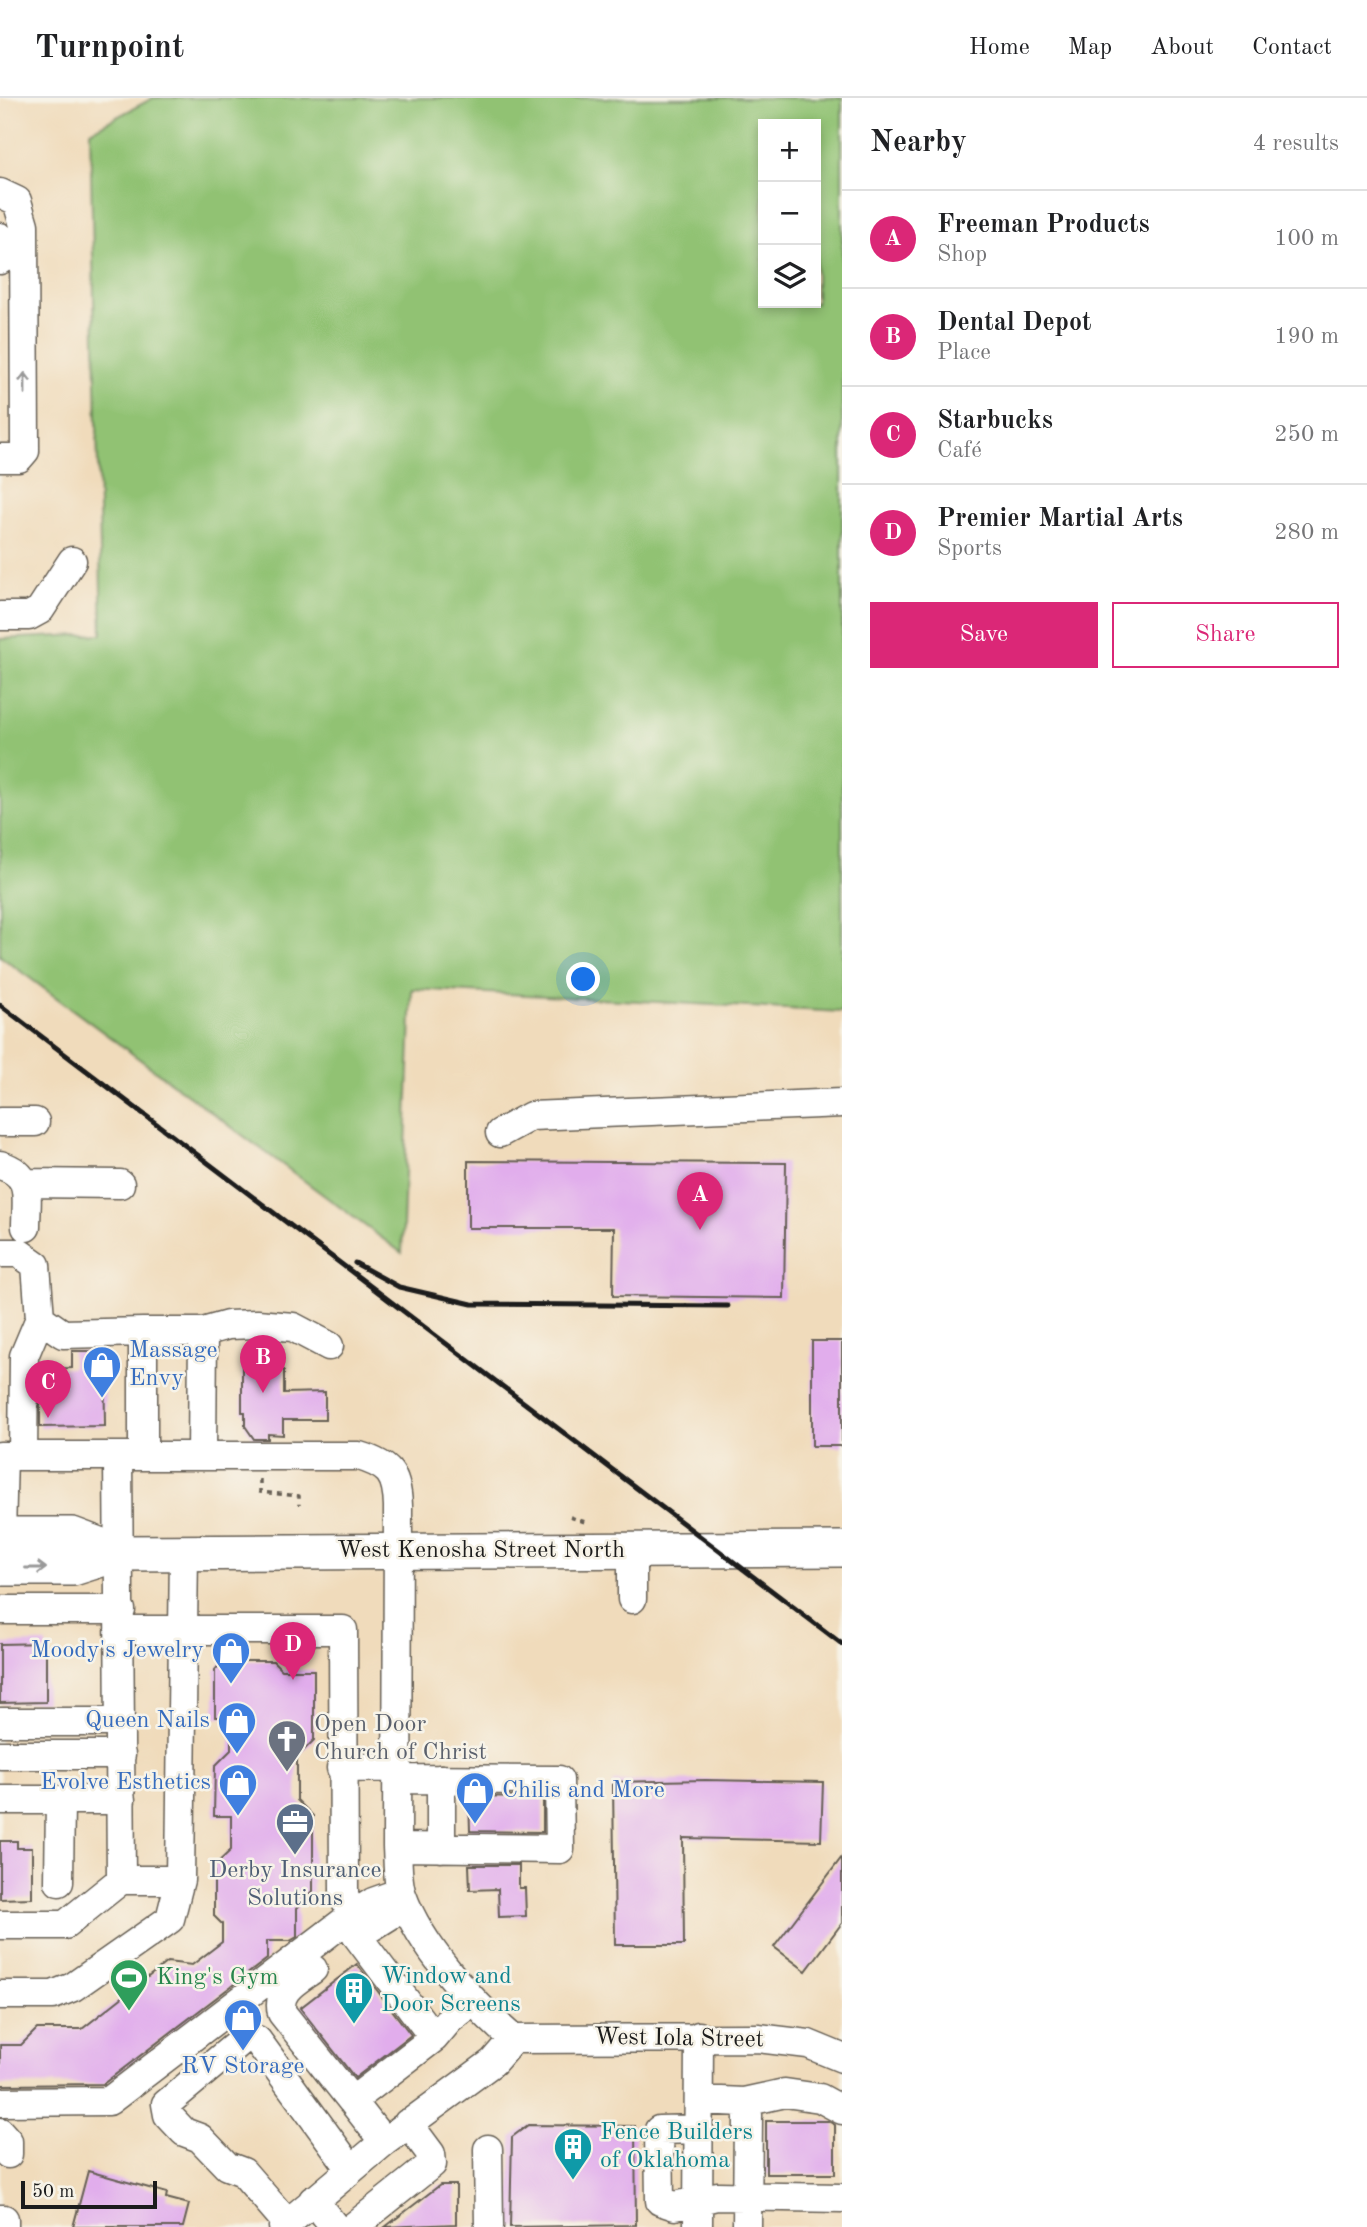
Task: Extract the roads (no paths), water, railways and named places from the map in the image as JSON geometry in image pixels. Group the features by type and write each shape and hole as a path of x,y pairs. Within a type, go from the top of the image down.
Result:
{"main road":[{"name":"West Kenosha Street North","path":"0,1535 72,1535 120,1553"},
{"name":"West Kenosha Street North","path":"0,1568 72,1568 120,1553 842,1549"}],"street":[{"path":"5,194 19,205 24,225 13,454"},
{"path":"0,237 5,241 6,250 0,260"},
{"path":"0,616 29,616 40,610 72,561"},
{"path":"500,1133 531,1116 842,1103"},
{"path":"0,1122 35,1122"},
{"path":"0,1165 17,1170 26,1183 26,1227"},
{"path":"26,1183 120,1184"},
{"path":"0,1253 19,1253 28,1256 36,1265 40,1318 23,1356 0,1535"},
{"path":"40,1318 63,1334"},
{"path":"29,1344 63,1334 203,1332 228,1325 293,1327 329,1346"},
{"path":"121,1880 120,1553 143,1332"},
{"path":"202,1456 203,1332"},
{"path":"9,1456 359,1456 381,1463 392,1474 398,1492 397,1847 404,1900 430,1946 474,2000 513,2039 494,2062 408,2123 285,2225 243,2172 227,2166 200,2138 184,2132 168,2115 166,2104 246,2037 257,2040 351,2169"},
{"path":"632,1550 632,1600"},
{"path":"0,1995 53,1995 72,1987 170,1919 180,1880 184,1552"},
{"path":"0,1610 121,1620 183,1630 344,1630 341,1768 344,1895 354,1926 434,2038"},
{"path":"0,1722 121,1722"},
{"path":"0,1755 121,1755"},
{"path":"341,1768 442,1779 559,1780 560,1849 397,1847"},
{"path":"442,1779 442,1848"},
{"path":"0,1800 121,1800"},
{"path":"59,1882 60,1800"},
{"path":"0,1925 65,1925 121,1880 180,1880"},
{"path":"384,2142 290,2025 280,2005 286,1989 354,1926 373,1902 404,1900"},
{"path":"0,2102 109,2101 354,1926"},
{"path":"352,2101 434,2038 450,2019 474,2000"},
{"path":"698,2215 699,2036"},
{"name":"West Iola Street","path":"513,2039 699,2036 758,2038 808,2044 842,2058"},
{"path":"699,2100 744,2102 785,2094 820,2098 842,2110"},
{"path":"744,2102 748,2115 747,2227"},
{"path":"353,2227 432,2164 431,2154 408,2123"},
{"path":"698,2215 660,2201 659,2130 699,2129"},
{"path":"488,2149 489,2227"},
{"path":"698,2215 717,2196 842,2198"},
{"path":"313,2200 335,2227"},
{"path":"0,2219 4,2219 4,2227"}],"railway":[{"path":"0,1005 842,1644"},
{"path":"355,1263 399,1287 472,1304 728,1306"}],"place":[{"name":"Freeman Products","path":"700,1230"},
{"name":"Dental Depot","path":"263,1393"},
{"name":"Massage Envy","path":"102,1399"},
{"name":"Starbucks","path":"48,1418"},
{"name":"Premier Martial Arts","path":"293,1680"},
{"name":"Moody's Jewelry","path":"231,1685"},
{"name":"Queen Nails","path":"237,1755"},
{"name":"Open Door Church of Christ","path":"287,1773"},
{"name":"Evolve Esthetics","path":"238,1817"},
{"name":"Chilis and More","path":"475,1825"},
{"name":"Derby Insurance Solutions","path":"295,1856"},
{"name":"King's Gym","path":"129,2012"},
{"name":"Window and Door Screens","path":"354,2025"},
{"name":"RV Storage","path":"243,2052"},
{"name":"Fence Builders of Oklahoma","path":"573,2181"}]}
